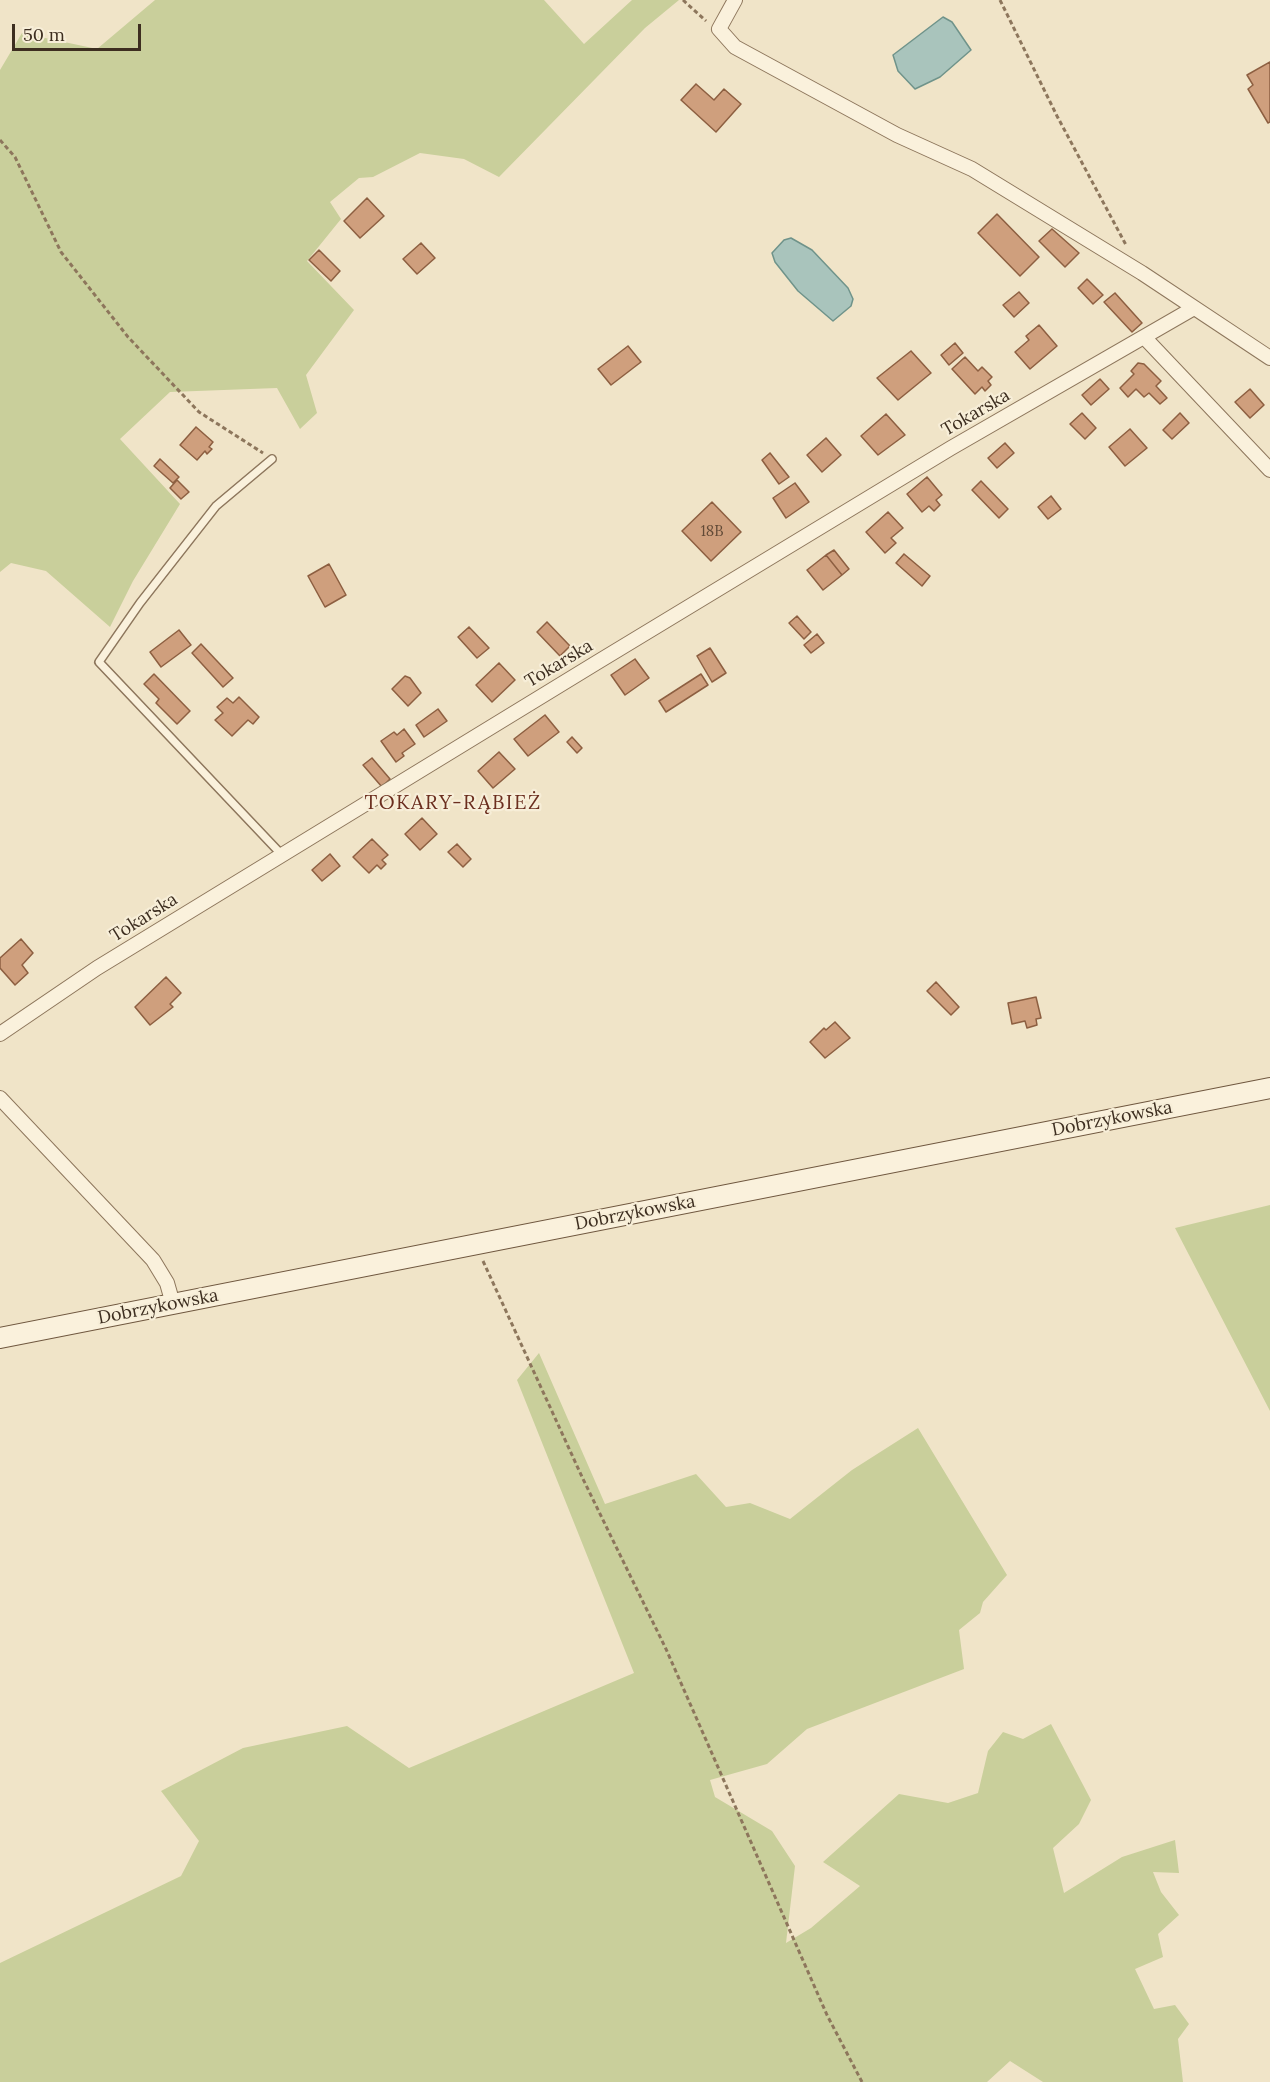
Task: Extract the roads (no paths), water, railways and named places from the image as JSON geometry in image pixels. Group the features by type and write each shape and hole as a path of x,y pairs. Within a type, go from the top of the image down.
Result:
{"main road":[{"name":"Dobrzykowska","path":"0,1338 1270,1088"}],"street":[{"path":"735,0 719,29 735,47 897,135 972,169 1142,273 1270,358"},
{"name":"Tokarska","path":"0,1034 97,968 951,448 1194,308"},
{"path":"1144,338 1270,471"},
{"path":"0,1098 153,1260 167,1283 173,1304"}],"lane":[{"path":"272,459 216,506 140,603 99,662 282,855"}],"water":[{"path":"943,17 952,22 971,50 940,77 915,89 898,71 893,55"},
{"path":"791,238 812,250 848,288 853,299 851,306 833,321 798,291 775,262 772,253 784,240"}],"district":[{"name":"TOKARY-RĄBIEŻ","path":"453,803"}]}
